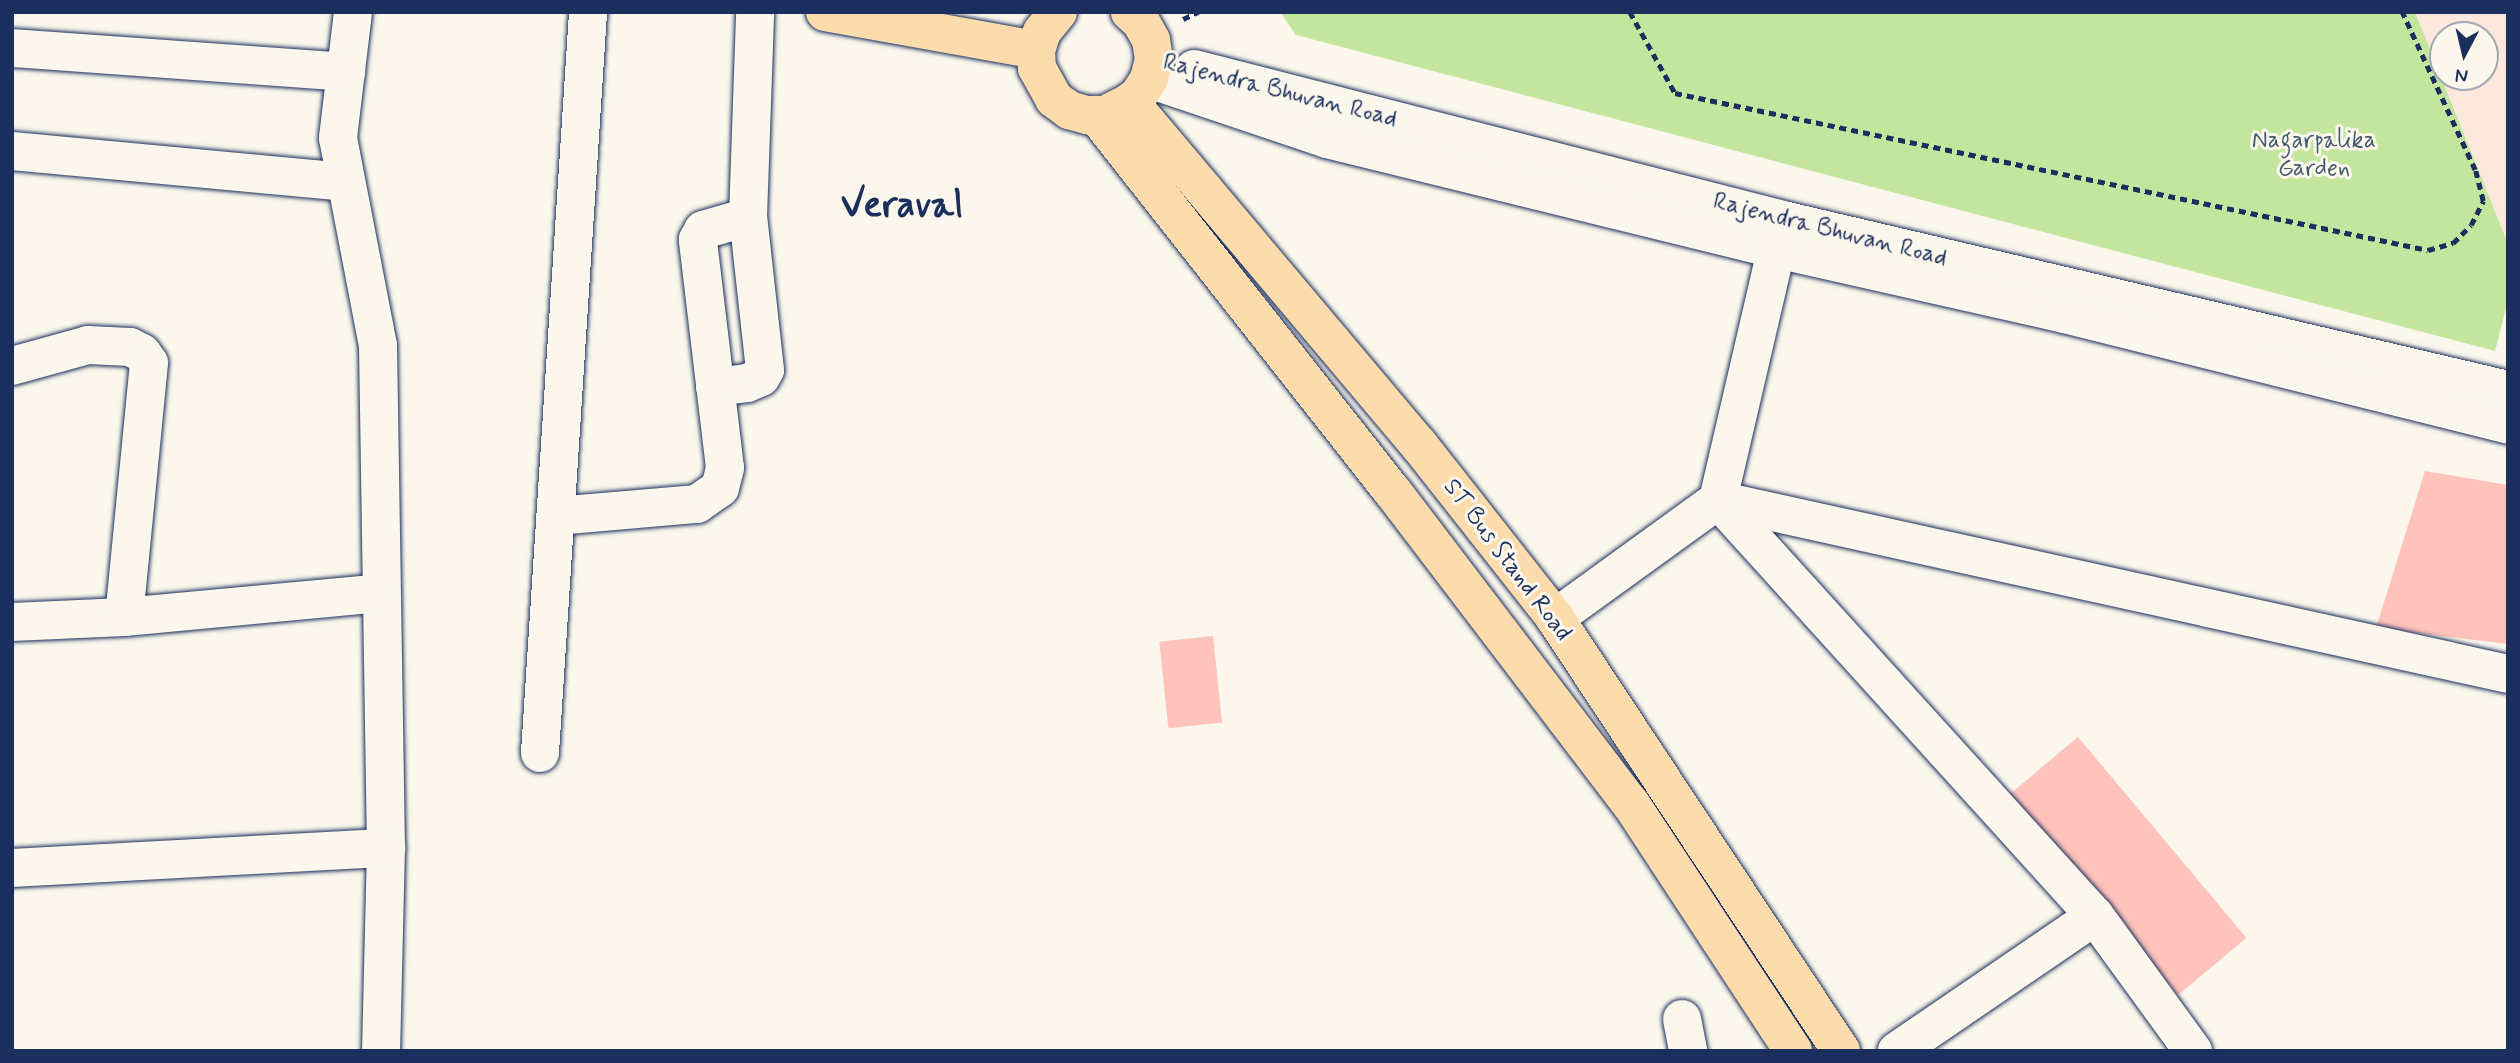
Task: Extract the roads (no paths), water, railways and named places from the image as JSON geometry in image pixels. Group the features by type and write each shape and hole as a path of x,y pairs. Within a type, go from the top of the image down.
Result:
{"main road":[{"path":"825,12 1049,23 1037,68 1054,99 1069,110 1132,89 1150,40 1141,22 1130,12"},
{"name":"ST Bus Stand Road","path":"1132,89 1555,618 1823,1045"},
{"name":"ST Bus Stand Road","path":"1132,89 1393,492 1631,804 1793,1051"}],"street":[{"path":"353,12 338,138 378,345 386,848 381,1051"},
{"path":"540,752 588,12"},
{"path":"715,387 747,383 761,377 765,370 748,217 755,12"},
{"path":"12,48 346,72"},
{"name":"Rajendra Bhuvan Road","path":"1132,89 2067,301"},
{"path":"12,151 345,182"},
{"path":"556,516 697,504 720,488 725,468 698,240 703,230 748,217"},
{"path":"1555,618 1718,500 1780,234"},
{"path":"2067,301 2508,390"},
{"path":"2067,301 2508,425"},
{"path":"12,366 88,345 130,347 142,353 149,363 124,617"},
{"path":"1718,500 2508,674"},
{"path":"1718,500 2095,916 2193,1051"},
{"path":"12,622 124,617 382,593"},
{"path":"12,868 386,848"},
{"path":"1897,1051 2095,916"}],"district":[{"name":"Veraval","path":"902,206"}],"park label":[{"name":"Nagarpalika Garden","path":"2314,155"}]}
